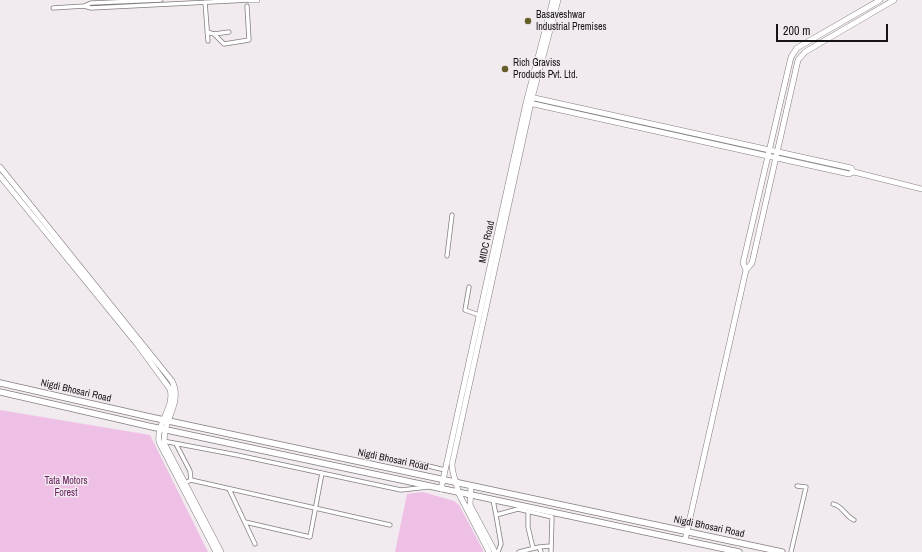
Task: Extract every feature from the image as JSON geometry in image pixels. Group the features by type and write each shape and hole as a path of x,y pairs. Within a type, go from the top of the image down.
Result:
{"main road":[{"name":"Nigdi Bhosari Road","path":"0,383 163,420 170,420 782,552"},
{"name":"Nigdi Bhosari Road","path":"0,392 160,429 469,494 520,508 739,552"}],"street":[{"path":"53,8 84,6 91,3 161,0"},
{"path":"84,6 91,8 256,0"},
{"path":"553,0 553,9"},
{"path":"489,552 458,492 457,483 452,473 452,464 528,103 553,9 558,0"},
{"path":"746,270 743,262 791,57 797,48 880,0"},
{"path":"685,540 746,270 752,263 795,67 804,52 894,0"},
{"path":"205,2 208,41"},
{"path":"214,34 224,44 249,40 247,6"},
{"path":"207,32 214,34 229,32"},
{"path":"788,65 795,67"},
{"path":"530,97 775,155 851,168 854,172 922,188"},
{"path":"528,103 768,153"},
{"path":"0,167 172,381 176,398 170,420 161,440"},
{"path":"0,176 137,344 170,389 171,398 160,429 161,440 216,552"},
{"path":"447,256 452,215"},
{"path":"441,488 480,315 489,284"},
{"path":"469,287 466,310 480,315"},
{"path":"161,440 401,490 431,486"},
{"path":"176,444 190,471 191,480"},
{"path":"237,455 239,446"},
{"path":"416,463 445,470"},
{"path":"245,522 310,537 322,473"},
{"path":"183,484 191,480 390,525"},
{"path":"183,484 221,552"},
{"path":"471,486 468,501 495,552"},
{"path":"791,552 806,487 797,486"},
{"path":"230,489 255,544"},
{"path":"493,500 501,544 498,552"},
{"path":"833,504 842,507 849,518 854,520"},
{"path":"496,515 520,508 528,512 552,517 551,552"},
{"path":"528,512 528,527 533,548"},
{"path":"519,552 533,548 550,546"},
{"path":"539,547 540,552"}],"green space":[{"name":"Tata Motors Forest","path":"0,410 150,435 208,552 0,552"},
{"path":"423,492 454,501 459,505 484,552 395,552 407,494"}],"place":[{"name":"Basaveshwar Industrial Premises","path":"528,21"},
{"name":"Rich Graviss Products Pvt. Ltd.","path":"505,69"}]}
